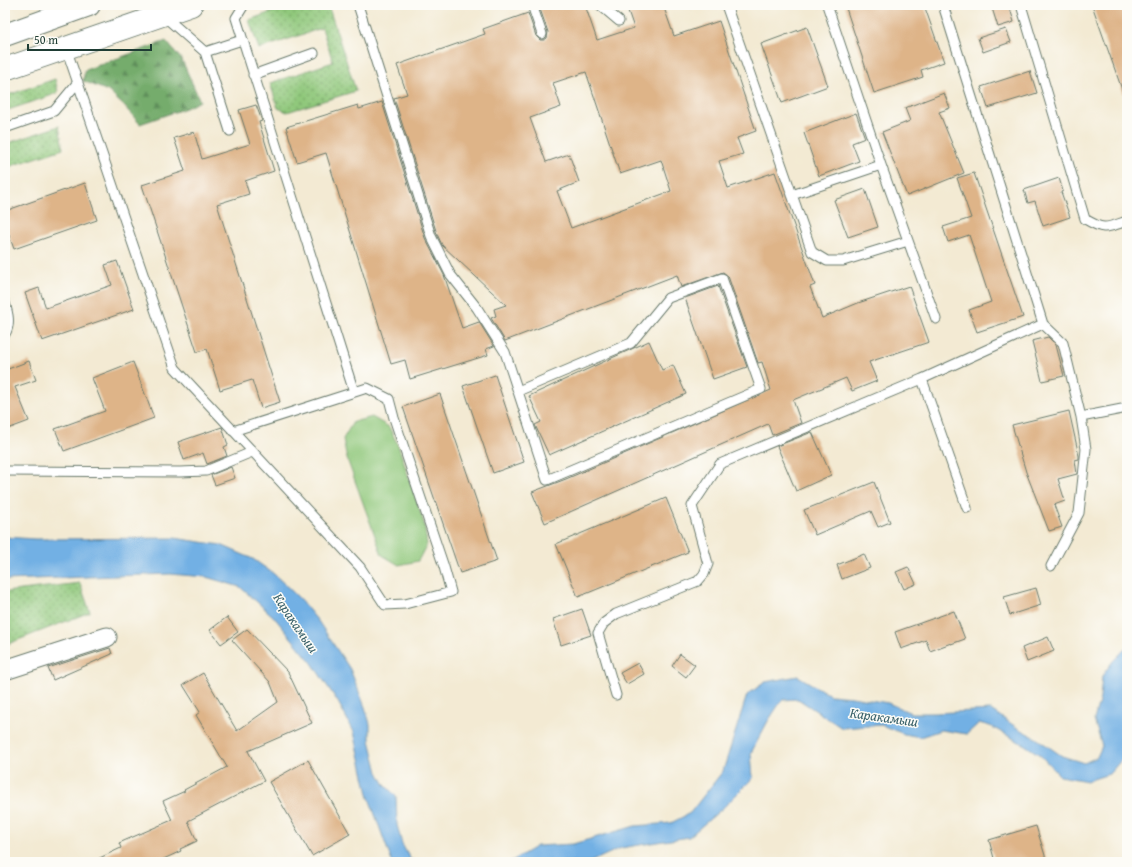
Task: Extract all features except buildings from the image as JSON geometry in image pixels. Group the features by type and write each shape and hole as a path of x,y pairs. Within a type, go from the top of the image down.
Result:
{"highway":[{"path":"5,35 89,5"},
{"path":"5,69 191,5"}],"street":[{"path":"5,670 107,637"}],"lane":[{"path":"244,5 236,18 242,40 354,392"},
{"path":"358,5 431,236 450,274 476,308 505,352 547,480 761,390 722,278 668,298 631,343 518,391"},
{"path":"532,5 542,34"},
{"path":"600,5 619,21"},
{"path":"726,5 812,252 827,261 843,261 908,241"},
{"path":"827,5 936,319"},
{"path":"943,5 1043,324 1063,343 1081,417 1086,449 1079,513 1051,566"},
{"path":"1021,5 1085,219 1094,225 1105,228 1127,221"},
{"path":"162,15 205,52 230,131"},
{"path":"205,52 242,40"},
{"path":"66,48 175,368 252,452 360,567 385,605 405,604 450,592 444,567 389,399 367,388 233,431"},
{"path":"253,75 314,53"},
{"path":"5,128 54,111 78,82"},
{"path":"792,195 882,165"},
{"path":"5,303 9,319 5,334"},
{"path":"616,695 598,633 604,623 616,614 698,581 704,574 708,564 692,506 720,464 922,379 1043,324"},
{"path":"922,379 967,508"},
{"path":"1081,417 1127,408"},
{"path":"5,470 206,471 252,452"}],"green space":[{"path":"291,5 328,5 356,91 287,112 278,108 270,83 333,62 322,28 259,49 249,20"},
{"path":"166,41 182,60 200,101 186,108 140,124 108,91 83,81 85,70"},
{"path":"55,79 58,92 5,111 5,96"},
{"path":"59,126 63,149 5,168 5,144"},
{"path":"372,417 389,427 398,445 424,523 427,544 418,561 399,565 382,555 347,459 343,439 353,422"},
{"path":"80,583 90,612 5,645 5,592"}],"water":[{"name":"Каракамыш","path":"5,537 35,539 174,538 221,545 253,559 274,574 299,598 318,621 350,669 370,724 370,740 378,772 385,785 396,796 397,825 402,844 410,859 418,862 392,862 369,798 354,732 338,702 312,663 273,616 240,587 206,577 170,574 5,580"},
{"name":"Каракамыш","path":"1127,647 1127,719 1123,736 1126,755 1109,774 1087,781 1060,776 1040,755 1025,745 990,726 979,723 967,734 941,730 920,737 904,734 881,725 842,728 798,699 782,700 768,721 751,753 753,778 725,806 689,837 621,848 590,862 510,862 537,846 573,844 635,826 671,823 690,813 723,771 747,695 765,682 798,676 830,695 888,703 911,713 991,710 1062,756 1084,763 1097,757 1102,746 1094,720 1100,698 1102,676 1113,661"}]}
